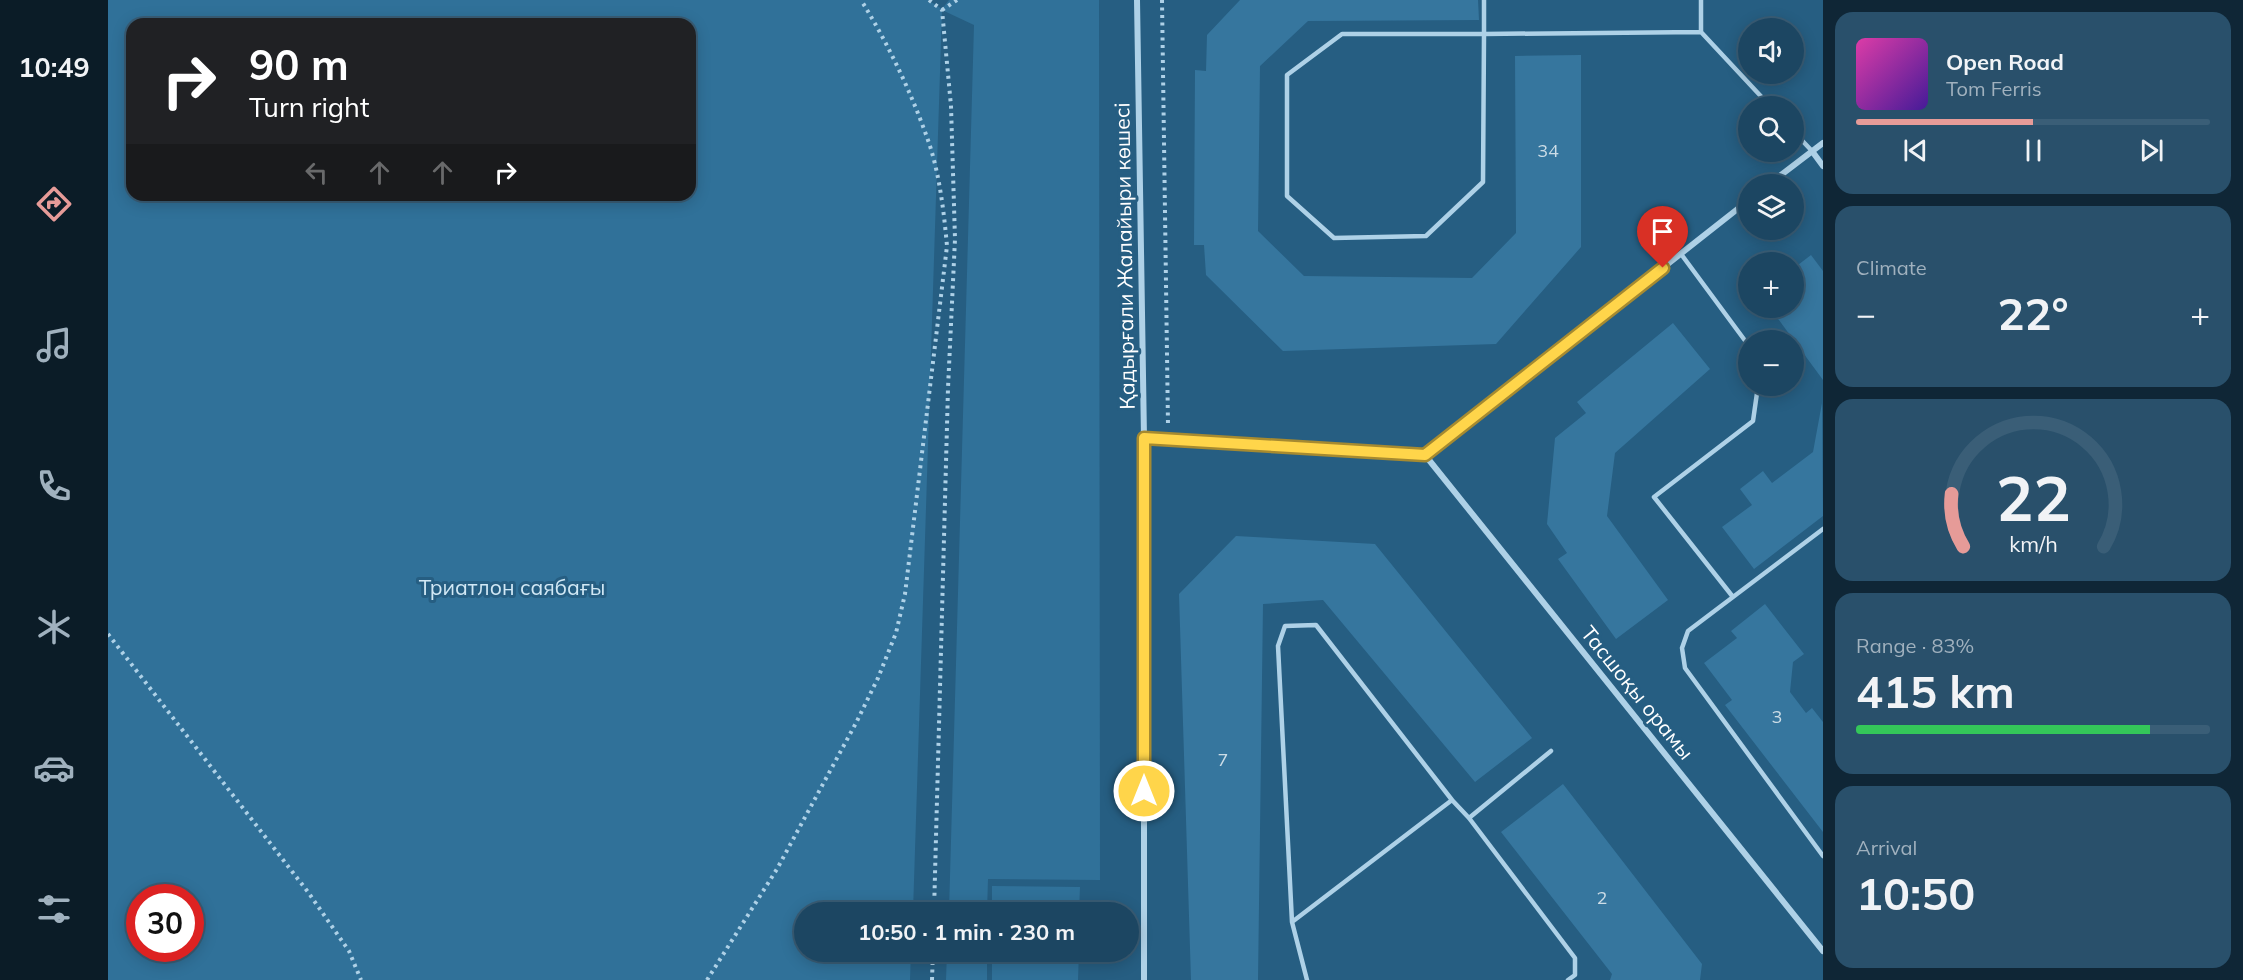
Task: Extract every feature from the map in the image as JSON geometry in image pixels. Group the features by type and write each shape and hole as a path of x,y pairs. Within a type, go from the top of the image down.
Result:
{"street":[{"name":"Қадырғали Жалайыри көшесі","path":"1137,0 1144,438 1144,980"},
{"path":"1782,174 1823,143"},
{"path":"1812,151 1823,166"},
{"path":"1144,438 1425,455 1738,210"},
{"name":"Тасшоқы орамы","path":"1425,455 1823,951"}],"lane":[{"path":"1484,0 1484,34 1483,182 1426,236 1334,238 1287,196 1287,75 1342,34 1484,34 1701,32"},
{"path":"1701,0 1701,32 1761,96"},
{"path":"1804,143 1812,151"},
{"path":"1681,254 1738,331"},
{"path":"1733,597 1654,497 1753,421 1757,396"},
{"path":"1823,529 1688,632 1682,648 1685,668 1823,856"},
{"path":"1307,980 1292,922 1278,646 1285,626 1316,625 1452,800 1469,818 1575,958 1575,975 1568,980"},
{"path":"1469,818 1551,751"},
{"path":"1292,922 1452,800"}],"path":[{"path":"707,980 777,869 856,723 878,678 896,633 904,594 947,246 943,207 930,148 903,81 861,0"},
{"path":"929,0 942,10 951,106 955,238 947,400 934,902"},
{"path":"942,10 957,0"},
{"path":"1162,0 1168,439"},
{"path":"108,634 308,892 349,951 361,980"},
{"path":"932,980 933,962"}],"green space":[{"name":"Триатлон саябағы","path":"108,0 928,0 942,9 949,0 1099,0 1100,880 988,879 987,902 949,902 974,25 942,10 913,902 794,902 794,962 911,962 910,980 108,980"},
{"path":"992,886 1080,887 1079,902 992,902"},
{"path":"947,962 987,962 987,980 946,980"},
{"path":"992,962 1079,962 1078,980 992,980"}],"building":[{"path":"1240,0 1478,0 1479,20 1308,21 1260,66 1258,231 1304,276 1472,278 1516,233 1515,56 1581,55 1581,247 1496,344 1283,351 1206,275 1204,245 1194,245 1195,70 1206,71 1207,35"},
{"path":"1811,255 1823,271 1823,380 1804,354 1804,330 1786,330 1777,318 1804,318 1804,260"},
{"path":"1673,323 1710,369 1615,453 1607,516 1668,600 1616,639 1558,559 1567,553 1547,524 1555,438 1586,413 1577,402"},
{"path":"1822,403 1823,516 1754,569 1722,527 1752,505 1740,489 1763,471 1772,483 1813,452"},
{"path":"1236,536 1375,544 1532,738 1475,782 1323,600 1263,604 1258,980 1191,980 1179,594"},
{"path":"1765,604 1804,654 1793,662 1790,692 1806,713 1812,708 1823,722 1823,832 1725,705 1732,700 1704,663 1737,638 1731,631"},
{"path":"1563,784 1702,964 1700,980 1610,980 1612,974 1501,832"}],"route":[{"path":"1144,791 1144,438 1425,455 1663,268"}]}
